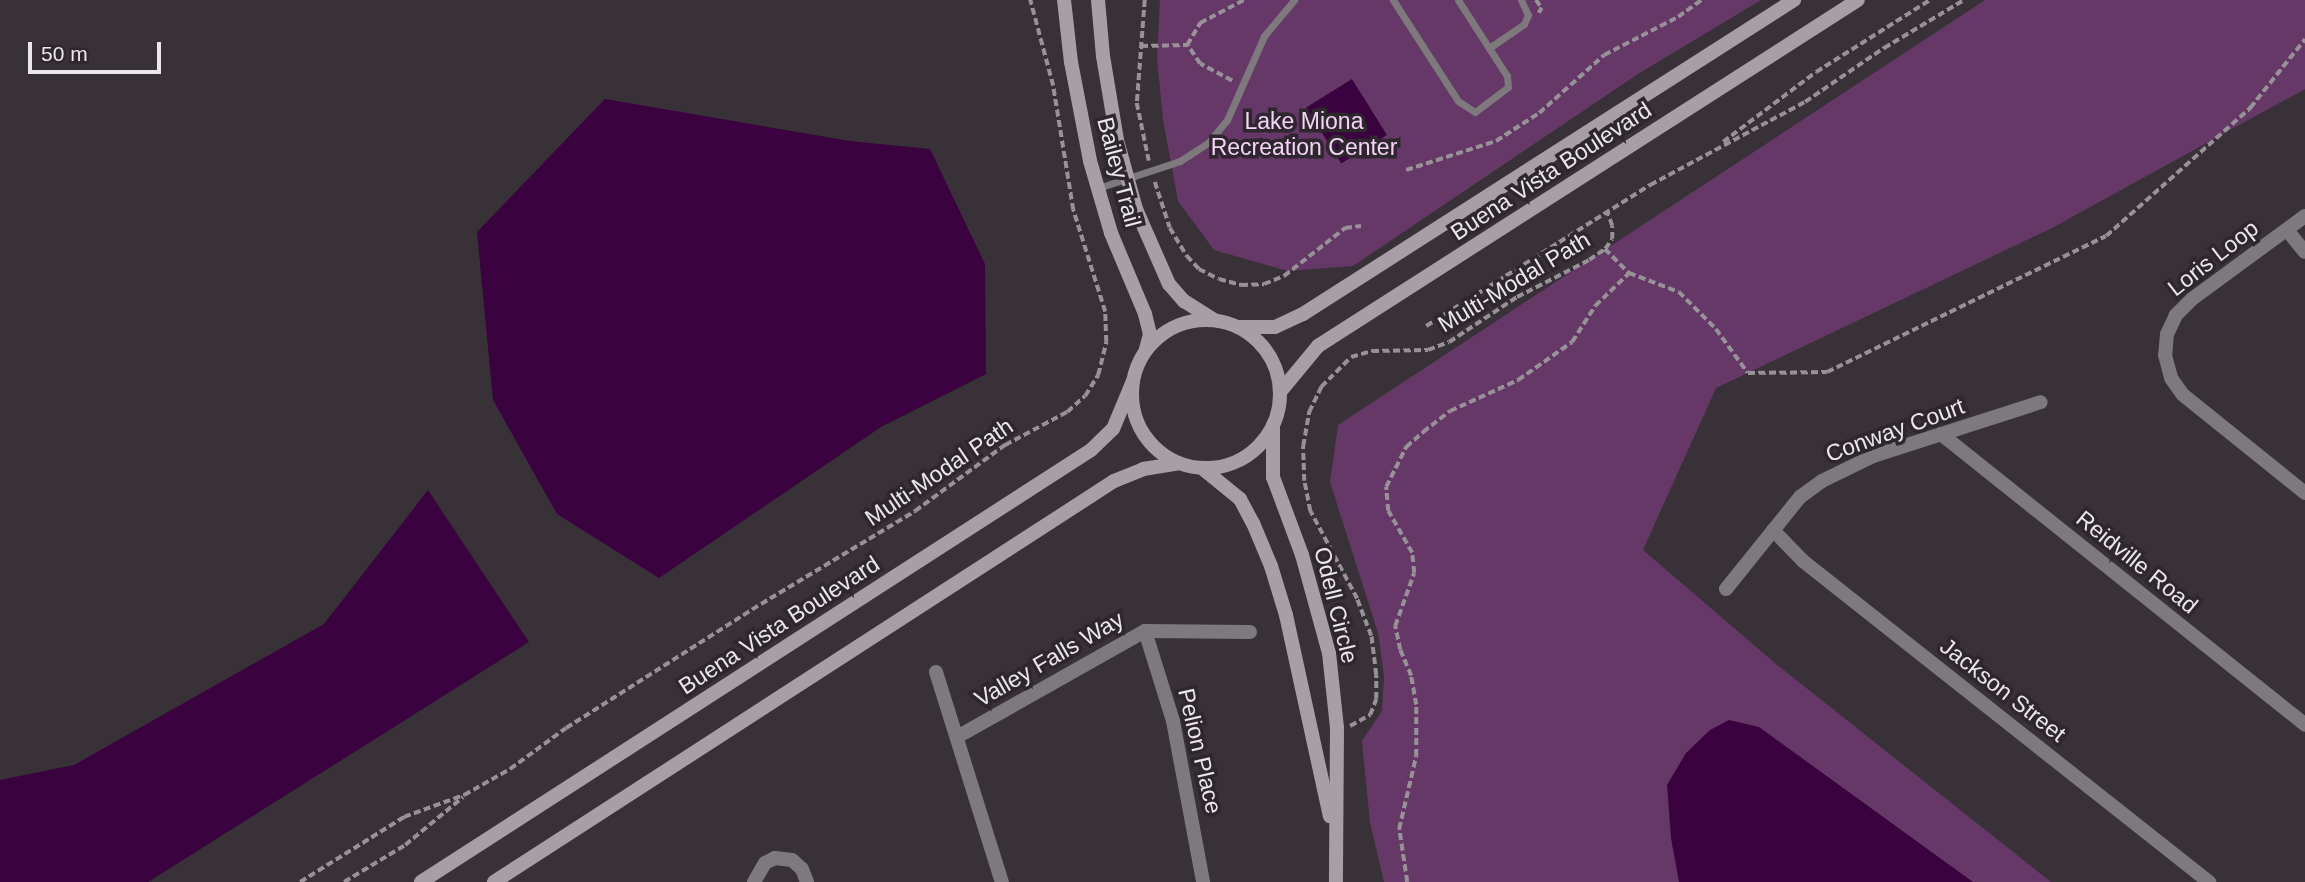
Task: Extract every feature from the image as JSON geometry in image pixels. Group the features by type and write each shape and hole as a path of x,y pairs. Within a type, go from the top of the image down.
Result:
{"main road":[{"name":"Bailey Trail","path":"1064,0 1080,114 1111,233 1145,314 1150,334 1146,350"},
{"name":"Bailey Trail","path":"1098,0 1102,56 1128,179 1140,220 1169,284 1184,301 1210,319 1223,322"},
{"name":"Buena Vista Boulevard","path":"1238,327 1275,327 1303,314 1794,0"},
{"name":"Buena Vista Boulevard","path":"1280,392 1318,346 1858,0"},
{"name":"Buena Vista Boulevard","path":"421,882 1091,450 1113,429 1133,381 1146,350 1161,335 1180,324 1202,320 1238,327 1255,339 1268,354 1276,372 1280,392 1273,425 1261,443 1244,458 1223,466 1202,468 1180,463 1157,450 1141,430 1133,406 1133,381"},
{"name":"Odell Circle","path":"1273,425 1273,477 1302,555 1329,653 1337,728 1336,882"},
{"name":"Buena Vista Boulevard","path":"494,882 1114,481 1143,469 1180,463"},
{"name":"Odell Circle","path":"1202,468 1240,499 1271,566 1302,681 1335,842"}],"street":[{"name":"Loris Loop","path":"2305,216 2192,299 2176,315 2167,334 2165,355 2171,378 2182,394 2305,493"},
{"path":"2287,230 2305,252"},
{"name":"Conway Court","path":"1726,589 1800,497 1822,481 1873,456 2041,402"},
{"name":"Reidville Road","path":"1941,435 2305,725"},
{"name":"Jackson Street","path":"1773,530 1803,561 2209,882"},
{"name":"Valley Falls Way","path":"957,737 1145,631 1250,632"},
{"name":"Pelion Place","path":"1145,631 1173,721 1203,882"},
{"path":"936,672 1003,882"},
{"path":"754,882 765,863 775,858 792,860 802,869 807,882"}],"lane":[{"path":"1098,188 1180,161 1209,142 1227,120 1240,86 1265,36 1294,0"},
{"path":"1393,0 1458,101 1475,112 1508,87 1507,76 1458,0"},
{"path":"1489,48 1524,24 1528,15 1521,0"}],"path":[{"name":"Multi-Modal Path","path":"344,882 405,845 464,795 761,604 895,524 1005,445 1067,412 1086,396 1098,375 1107,342 1105,312 1073,210 1053,86 1030,0"},
{"path":"1145,0 1137,103 1151,171 1170,228 1186,256 1199,269 1230,282 1264,284 1284,276 1345,228 1361,226"},
{"path":"1187,45 1200,23 1244,0"},
{"path":"1406,170 1496,141 1539,113 1604,55 1678,16 1702,0"},
{"name":"Multi-Modal Path","path":"1719,146 1742,125 1816,72 1930,0"},
{"name":"Multi-Modal Path","path":"1426,326 1607,212 1719,146 1805,102 1964,0"},
{"path":"1605,249 1629,273 1679,292 1716,329 1748,373 1827,372 2106,236 2250,108 2305,39"},
{"path":"1141,46 1187,45"},
{"path":"1187,45 1200,64 1240,86"},
{"name":"Multi-Modal Path","path":"1337,728 1358,724 1370,715 1376,699 1376,675 1366,623 1357,599 1310,511 1304,481 1305,435 1309,412 1321,387 1352,357 1372,351 1428,350 1449,342 1517,297 1605,249 1612,239 1612,226 1607,212"},
{"path":"1407,882 1399,829 1416,756 1416,705 1411,676 1400,650 1395,626 1414,573 1412,553 1388,511 1386,487 1406,447 1423,432 1450,411 1518,380 1572,342 1595,306 1629,273"},
{"name":"Multi-Modal Path","path":"300,882 404,817 464,795"}],"green space":[{"name":"Lake Miona Recreation Center","path":"1160,0 1761,0 1638,74 1353,266 1288,271 1214,250 1178,201 1163,120 1157,58"},
{"path":"1985,0 2305,0 2305,89 2052,228 1716,388 1643,550 1776,664 2051,882 1384,882 1370,823 1362,741 1382,711 1384,676 1378,633 1330,482 1338,425"}],"shaded area":[{"path":"1352,79 1387,135 1341,164 1306,108"},
{"path":"605,99 850,141 930,149 985,264 986,374 881,427 659,578 557,514 493,400 477,232"},
{"path":"428,490 529,642 148,882 0,882 0,780 74,765 324,624"},
{"path":"1729,720 1759,727 1973,882 1679,882 1671,838 1667,785 1686,753 1710,730"}]}
